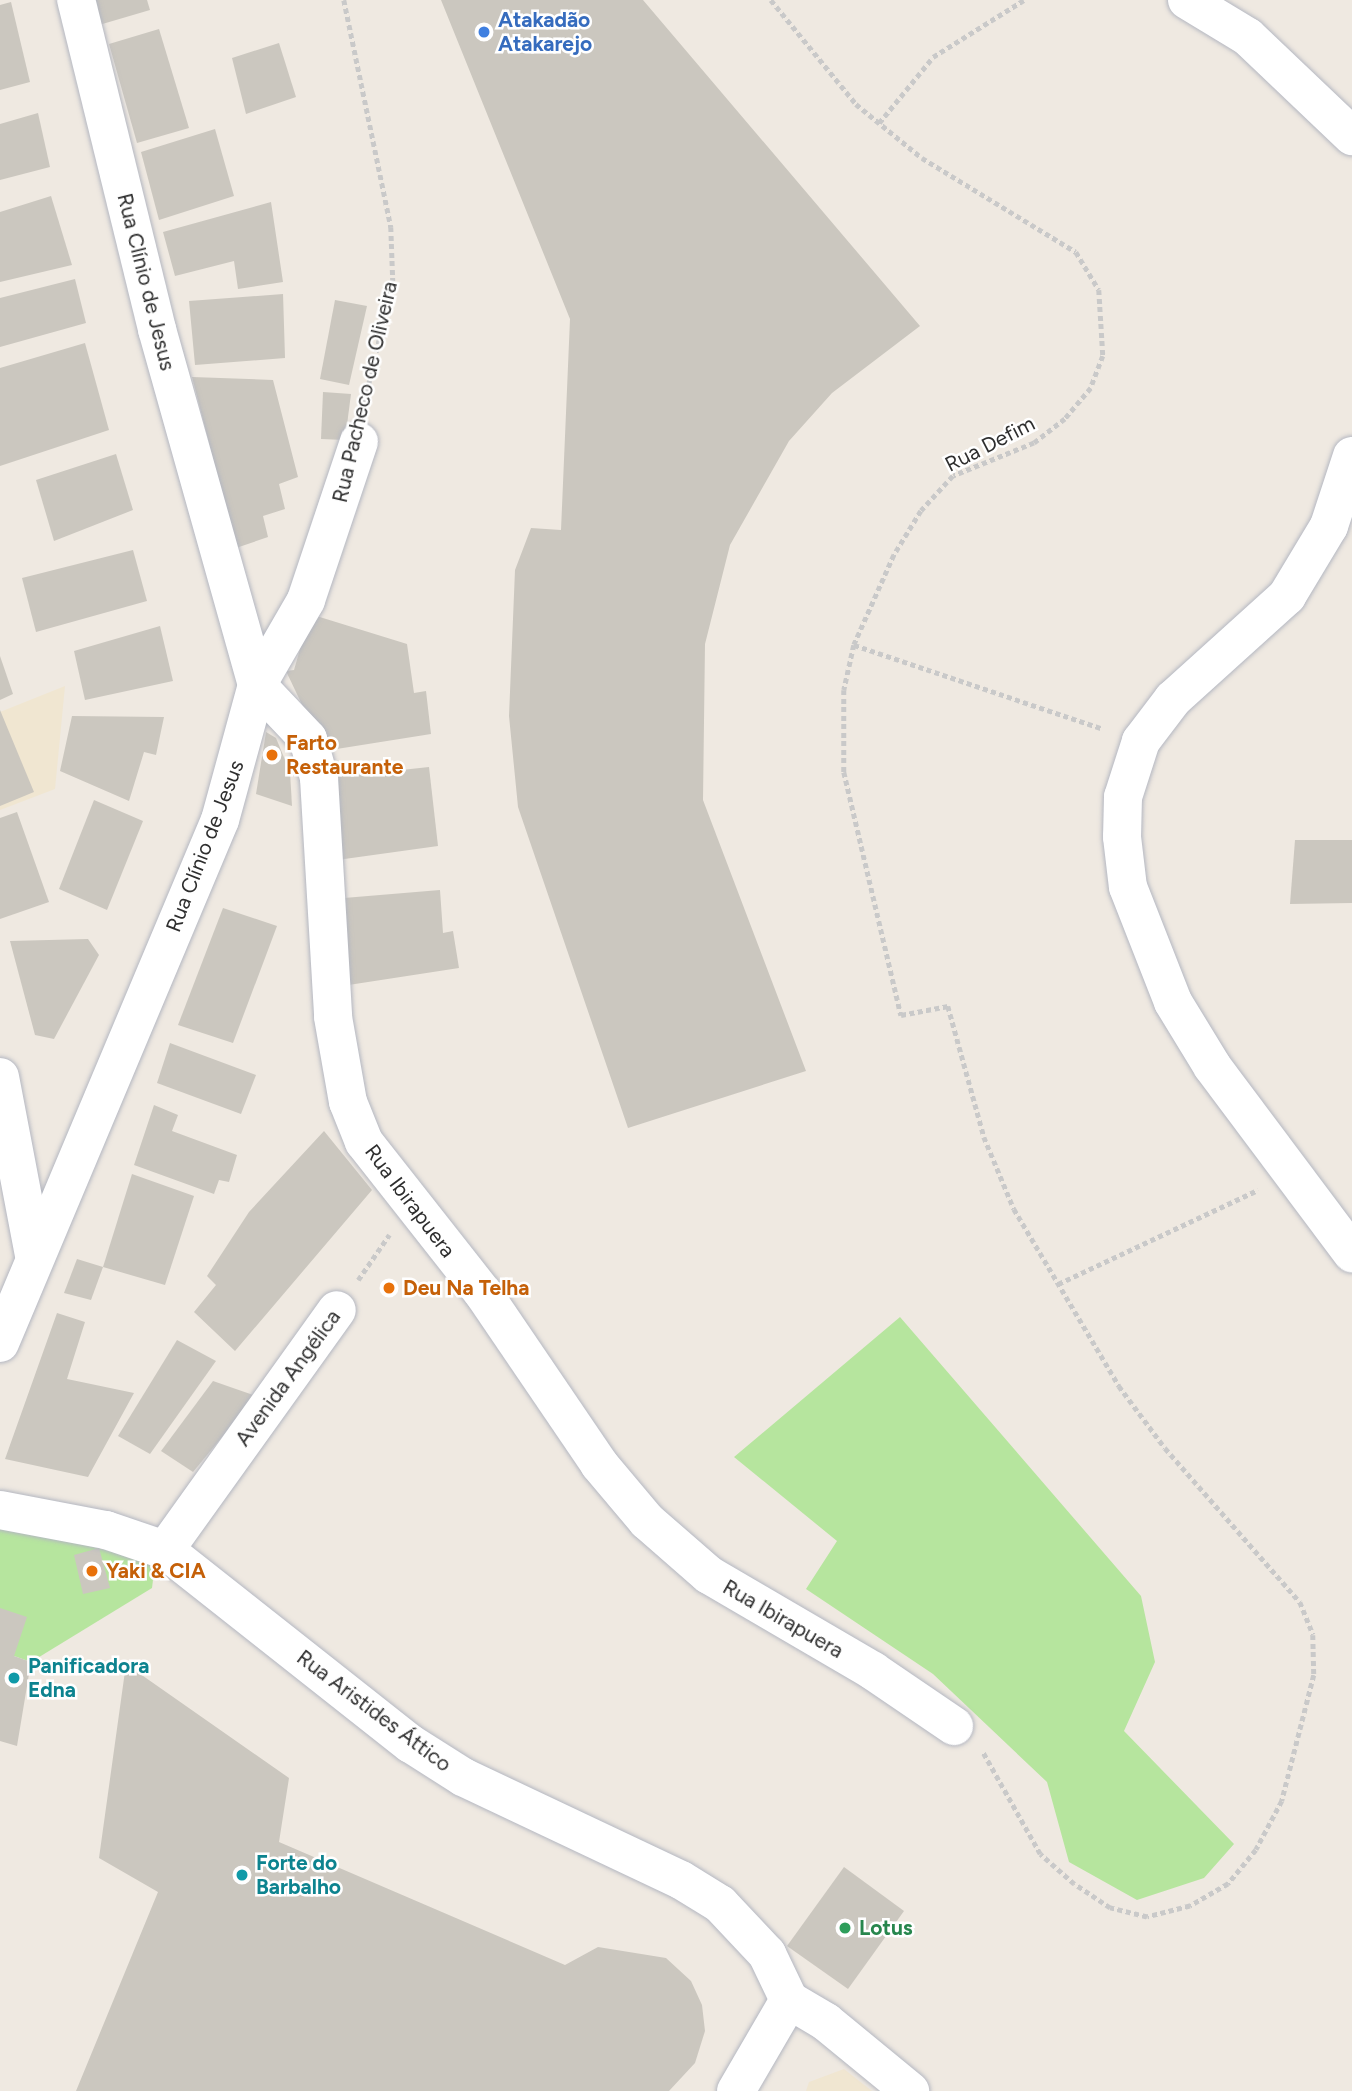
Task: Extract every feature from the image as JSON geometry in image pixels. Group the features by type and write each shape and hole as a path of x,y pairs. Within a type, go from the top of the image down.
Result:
{"street":[{"name":"Rua Clínio de Jesus","path":"34,1256 220,820 257,685 157,329 76,0"},
{"path":"1187,0 1248,37 1352,136"},
{"name":"Rua Pacheco de Oliveira","path":"257,685 306,600 359,442"},
{"path":"1352,456 1329,526 1287,596 1172,699 1141,741 1123,797 1122,837 1128,887 1149,952 1212,1066 1352,1253"},
{"name":"Rua Ibirapuera","path":"257,685 308,739 319,778 339,1063 364,1142 409,1206 483,1293 599,1464 654,1528 709,1575 873,1671 954,1726"},
{"path":"0,1077 34,1256 0,1343"},
{"name":"Avenida Angélica","path":"165,1550 337,1310"},
{"name":"Rua Aristides Áttico","path":"0,1510 106,1530 165,1550 411,1744 463,1777 681,1880 720,1904 767,1954 789,2000"},
{"path":"736,2091 789,2000 826,2021 910,2091"}],"path":[{"name":"Rua Pacheco de Oliveira","path":"344,0 391,227 393,281 367,383 359,442"},
{"name":"Rua Defim","path":"772,0 812,54 879,123 922,158 1076,252 1099,290 1104,328 1103,356 1091,387 1065,419 1034,443 953,476 921,511 894,555 854,645 844,690 844,772 901,1015 948,1006 984,1137 1014,1209 1058,1284"},
{"path":"879,123 933,57 1024,0"},
{"path":"854,645 1141,741"},
{"path":"954,1726 994,1768 1040,1854 1110,1908 1147,1917 1190,1906 1228,1884 1256,1850 1282,1801 1314,1675 1313,1635 1300,1602 1165,1448 1058,1284 1293,1173"},
{"name":"Avenida Angélica","path":"337,1310 409,1206"}],"shaded area":[{"path":"65,686 55,789 0,810 0,712"},
{"path":"844,2069 872,2091 806,2091 809,2082"}],"green space":[{"path":"900,1317 1141,1596 1155,1662 1124,1731 1234,1844 1204,1878 1137,1900 1069,1862 1047,1782 933,1674 806,1589 837,1541 734,1457"},
{"path":"0,1523 155,1563 152,1588 31,1662 0,1651"}],"building":[{"path":"93,0 147,0 150,10 99,25"},
{"path":"441,0 643,0 920,326 832,393 789,441 730,545 705,644 703,800 806,1071 628,1128 518,807 509,716 515,570 531,528 561,530 570,319"},
{"path":"11,2 30,82 0,90 0,5"},
{"path":"159,29 189,128 137,143 109,44"},
{"path":"279,43 296,97 246,114 232,58"},
{"path":"38,113 50,167 0,180 0,124"},
{"path":"215,129 234,196 159,220 141,152"},
{"path":"51,196 72,265 0,282 0,212"},
{"path":"271,202 283,282 238,289 234,261 175,276 163,232"},
{"path":"75,279 86,323 0,347 0,298"},
{"path":"283,294 285,358 195,365 189,301"},
{"path":"335,300 367,306 349,385 320,379"},
{"path":"85,343 109,430 0,466 0,368"},
{"path":"192,377 273,380 298,477 279,484 285,509 263,516 268,537 236,548"},
{"path":"323,392 351,394 345,440 321,439"},
{"path":"116,454 133,510 54,541 36,480"},
{"path":"133,550 147,601 36,632 22,578"},
{"path":"310,614 407,644 414,693 426,691 431,734 324,751 286,671 294,670"},
{"path":"160,626 173,681 85,700 74,651"},
{"path":"0,656 13,694 0,700"},
{"path":"0,710 34,792 0,806"},
{"path":"72,716 164,717 156,755 144,752 129,801 60,771"},
{"name":"Farto Restaurante","path":"266,732 276,738 290,772 292,806 256,794"},
{"path":"429,767 438,846 330,861 328,778"},
{"path":"94,800 143,821 107,910 59,889"},
{"path":"17,812 49,902 0,919 0,818"},
{"path":"1295,840 1352,840 1352,903 1290,904"},
{"path":"440,890 443,933 453,931 459,968 342,986 332,899"},
{"path":"223,908 277,926 233,1043 178,1025"},
{"path":"88,939 99,955 54,1039 35,1035 10,941"},
{"path":"170,1043 256,1075 241,1114 157,1083"},
{"path":"154,1105 178,1115 172,1131 237,1155 229,1182 219,1180 214,1194 134,1165"},
{"path":"324,1131 372,1190 235,1351 194,1312 216,1285 207,1276 249,1212"},
{"path":"132,1174 194,1196 165,1285 103,1267"},
{"path":"77,1259 103,1267 91,1300 64,1293"},
{"path":"57,1313 85,1322 67,1379 134,1393 88,1477 5,1459"},
{"path":"177,1340 216,1361 150,1454 118,1436"},
{"path":"213,1381 256,1396 193,1472 161,1451"},
{"name":"Yaki & CIA","path":"99,1548 110,1588 83,1594 74,1555"},
{"path":"0,1608 27,1617 14,1656 31,1662 17,1746 0,1741"},
{"name":"Forte do Barbalho","path":"126,1664 289,1778 279,1842 565,1965 598,1947 666,1958 691,1981 702,2005 705,2031 695,2063 669,2091 76,2091 158,1892 99,1858"},
{"name":"Lotus","path":"844,1867 904,1911 848,1989 787,1946"}],"place":[{"name":"Atakadão Atakarejo","path":"484,32"},
{"name":"Farto Restaurante","path":"272,755"},
{"name":"Deu Na Telha","path":"389,1288"},
{"name":"Yaki & CIA","path":"92,1571"},
{"name":"Panificadora Edna","path":"14,1678"},
{"name":"Forte do Barbalho","path":"242,1875"},
{"name":"Lotus","path":"845,1928"}]}
